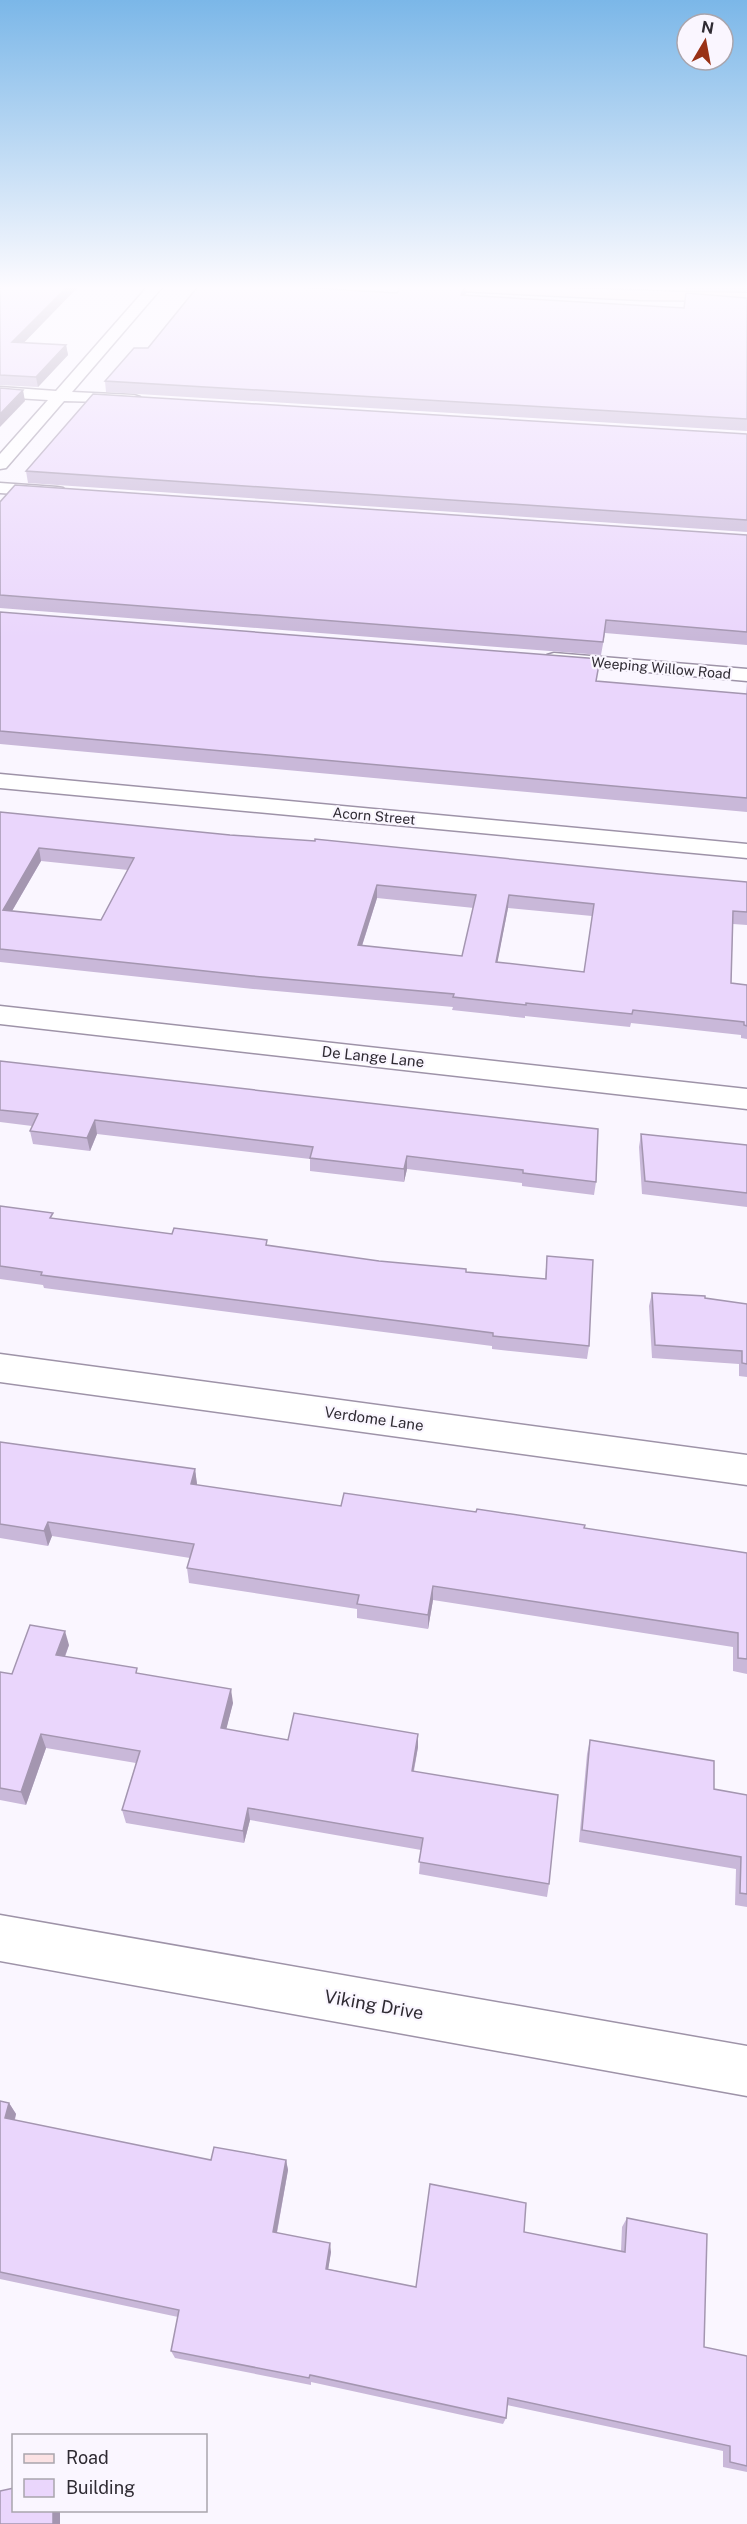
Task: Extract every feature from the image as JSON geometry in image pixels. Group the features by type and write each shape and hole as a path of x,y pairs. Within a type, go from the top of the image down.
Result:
{"street":[{"path":"0,464 53,403"},
{"path":"0,488 71,493"},
{"name":"Weeping Willow Road","path":"534,658 747,675"},
{"name":"Acorn Street","path":"0,781 747,851"},
{"name":"De Lange Lane","path":"0,1015 747,1099"},
{"name":"Verdome Lane","path":"0,1368 747,1470"},
{"name":"Viking Drive","path":"0,1938 747,2071"}],"building":[{"path":"0,403 11,403 0,414"},
{"path":"85,403 237,403 747,434 747,520 26,471"},
{"path":"473,403 747,403 747,419"},
{"path":"15,485 747,535 747,632 606,620 603,642 0,595 0,502"},
{"path":"0,612 600,659 596,681 747,694 747,798 0,731"},
{"path":"0,812 230,835 315,841 315,839 747,882 747,912 733,911 731,983 747,985 747,1026 744,1022 633,1010 632,1014 526,1003 526,1005 453,997 454,994 252,976 0,949","holes":["39,848 134,858 101,920 3,910","377,885 476,895 462,956 358,945","509,895 594,904 584,972 496,962"]},
{"path":"0,1061 598,1129 596,1182 523,1173 523,1170 407,1156 404,1169 310,1158 313,1147 95,1120 87,1138 30,1131 38,1114 0,1110"},
{"path":"641,1134 747,1145 747,1193 645,1181"},
{"path":"0,1206 53,1213 50,1218 172,1234 174,1228 267,1240 266,1245 379,1261 466,1269 466,1272 546,1279 547,1256 593,1260 589,1346 493,1336 493,1333 41,1275 42,1272 0,1266"},
{"path":"652,1293 705,1296 705,1298 747,1304 747,1364 742,1363 742,1351 655,1345"},
{"path":"0,1442 195,1469 191,1484 341,1506 344,1493 476,1512 477,1509 747,1553 747,1659 738,1658 738,1633 433,1586 428,1615 357,1604 359,1595 187,1568 194,1544 48,1522 44,1531 0,1524"},
{"path":"30,1625 65,1631 56,1655 137,1668 136,1673 231,1689 221,1728 288,1740 294,1713 418,1734 412,1771 558,1795 549,1884 419,1862 423,1838 248,1808 243,1831 122,1810 140,1751 41,1734 21,1792 0,1788 0,1672 12,1674"},
{"path":"590,1740 714,1761 714,1789 747,1795 747,1894 740,1893 741,1857 582,1830"},
{"path":"0,2101 9,2103 5,2118 211,2160 214,2147 286,2160 273,2232 330,2243 326,2269 416,2287 430,2184 526,2203 524,2232 625,2252 627,2218 707,2234 704,2347 747,2356 747,2466 730,2462 730,2446 508,2398 506,2418 310,2375 309,2378 171,2351 179,2310 0,2272"},
{"path":"12,2488 12,2512 53,2512 53,2524 0,2524 0,2491"}]}
